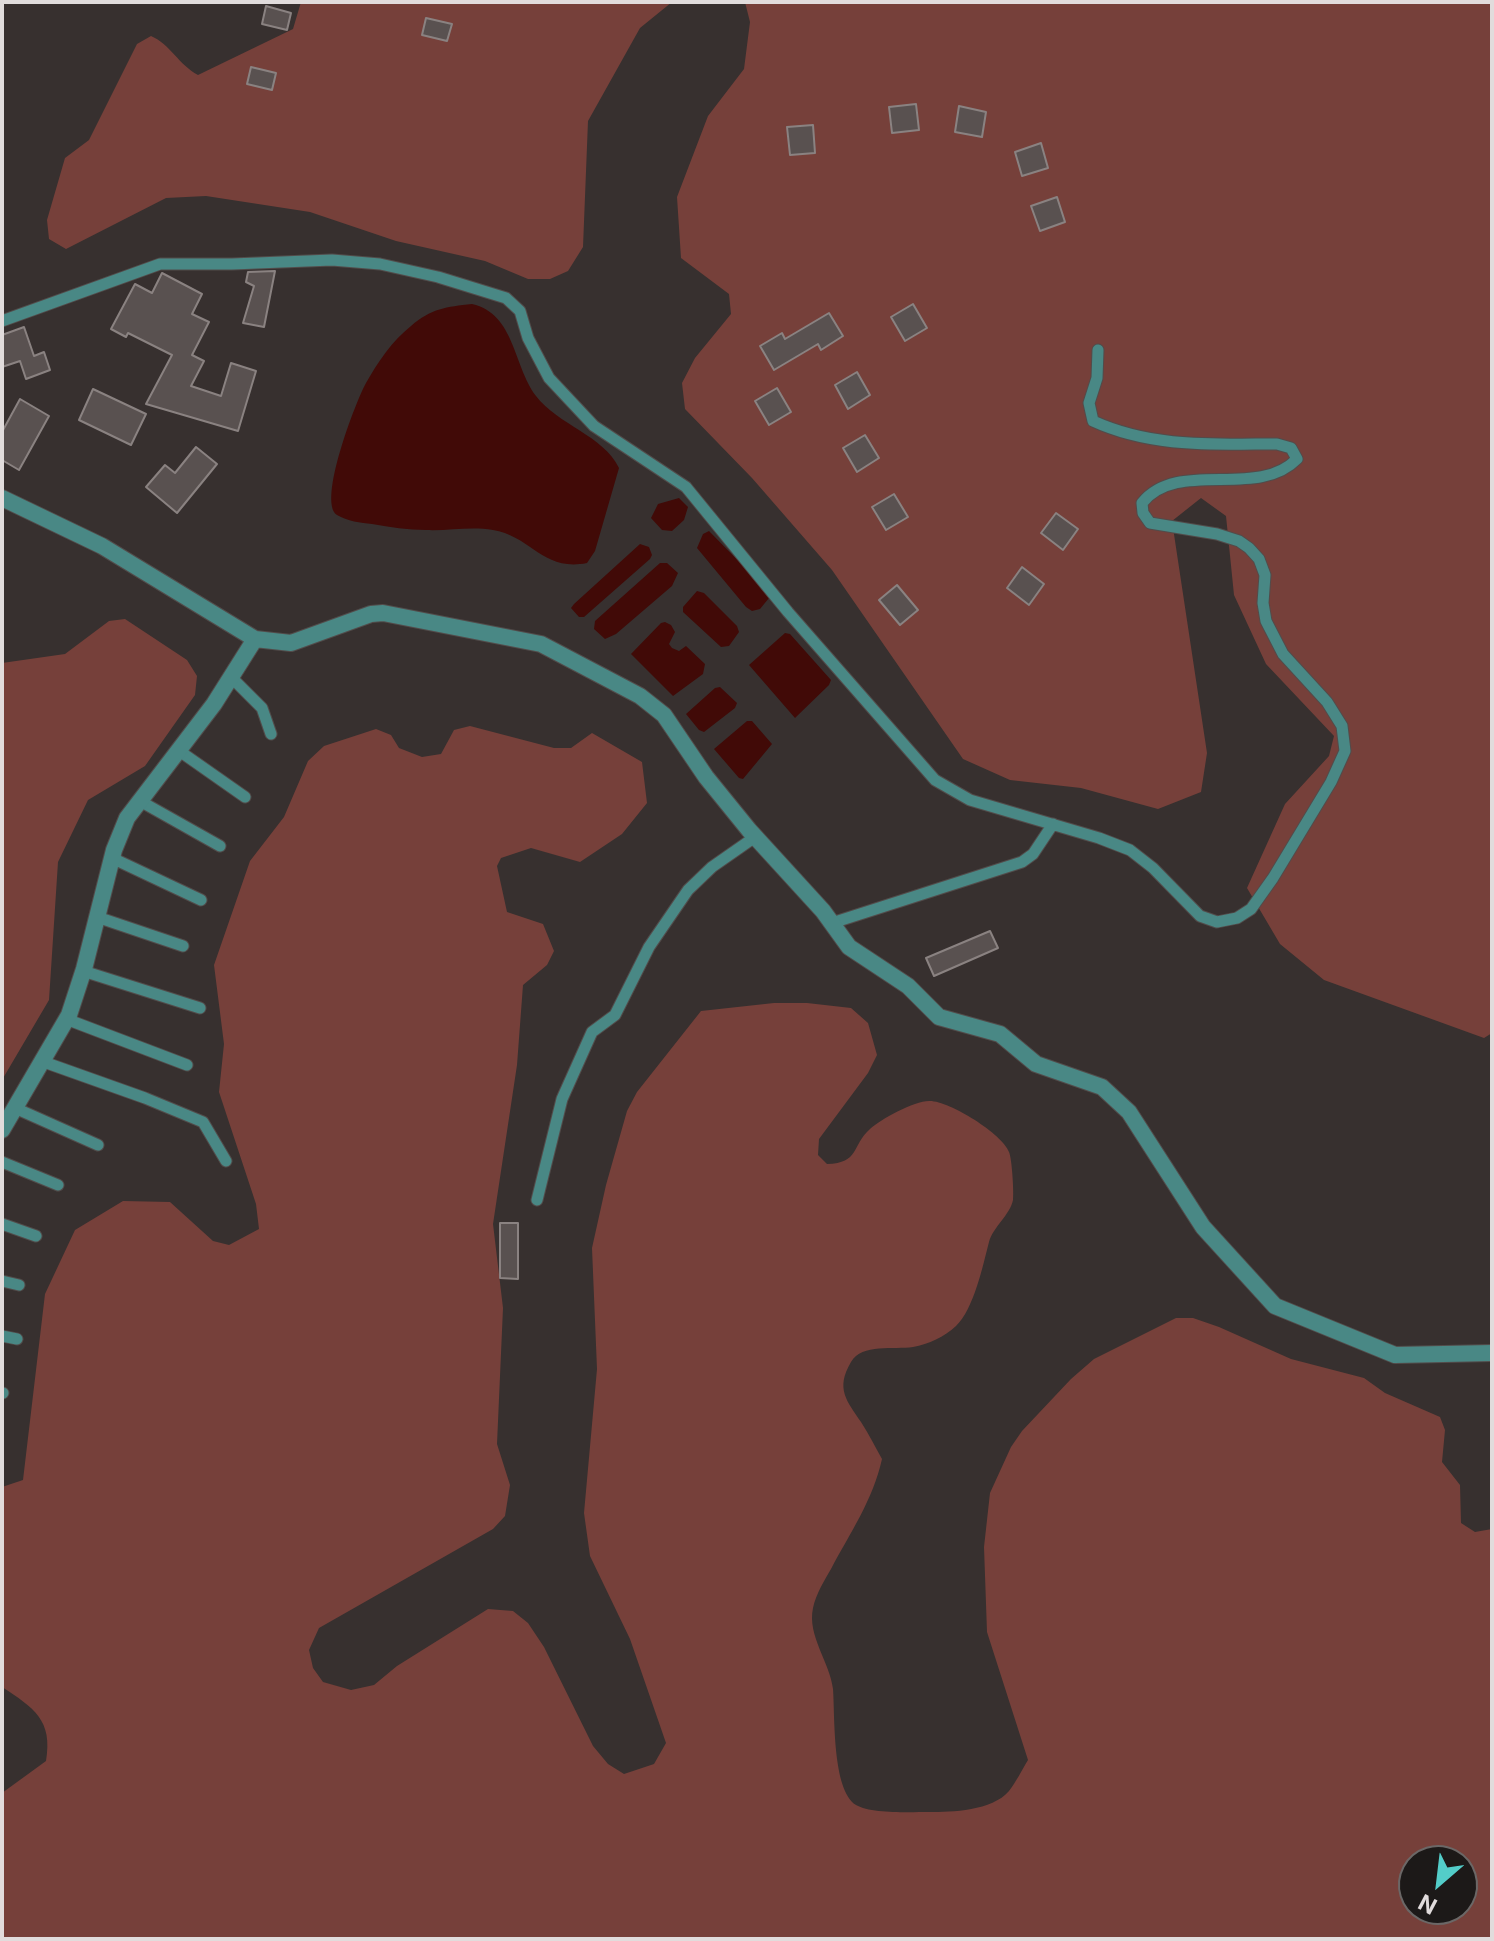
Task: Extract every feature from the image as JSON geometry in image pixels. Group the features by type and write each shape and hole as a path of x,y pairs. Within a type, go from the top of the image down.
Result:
{"street":[{"path":"2,498 102,546 255,639 291,643 371,614 383,613 541,644 640,696 664,715 706,777 832,923 849,947 908,986 939,1017 1000,1034 1036,1064 1102,1087 1129,1112 1203,1227 1275,1306 1395,1355 1492,1353"},
{"path":"2,1130 66,1019 83,971 112,858 127,818 232,678 255,639"}],"lane":[{"path":"2,321 160,264 332,260 380,264 438,277 506,298 520,311 528,338 549,378 594,426 686,487 788,612 935,780 970,800 1130,850 1153,868 1200,916 1217,922 1237,918 1251,909 1273,878 1331,782 1345,751 1342,726 1327,702 1283,654 1266,621 1263,603 1265,575 1259,559 1239,541 1217,534 1150,523 1143,513 1142,503 1150,493 1178,483 1258,478 1287,470 1297,459 1291,448 1277,444 1184,445 1160,442 1093,421 1089,403 1097,378 1098,350"},
{"path":"232,678 262,708 271,734"},
{"path":"178,750 245,797"},
{"path":"140,801 220,846"},
{"path":"832,923 1022,862 1033,854 1053,824"},
{"path":"537,1200 562,1099 592,1032 615,1015 649,947 688,890 712,867 755,837"},
{"path":"112,858 201,900"},
{"path":"97,917 183,946"},
{"path":"83,971 200,1008"},
{"path":"66,1019 187,1065"},
{"path":"41,1061 203,1122 226,1161"},
{"path":"15,1108 98,1145"},
{"path":"2,1162 58,1185"},
{"path":"2,1224 36,1236"},
{"path":"2,1281 19,1285"},
{"path":"2,1336 17,1339"}],"shaded area":[{"path":"301,2 672,2 640,28 588,121 583,247 568,271 550,279 528,279 485,261 396,241 310,212 206,196 166,198 66,249 49,239 47,220 65,158 89,140 137,44 151,36 198,75 293,29"},
{"path":"745,2 1492,2 1492,1033 1484,1038 1324,980 1280,944 1247,888 1285,804 1329,756 1334,736 1266,664 1234,595 1226,516 1201,498 1172,521 1207,753 1201,792 1158,809 1081,788 1010,780 963,759 832,570 752,478 685,409 682,383 695,358 731,314 729,294 681,258 677,197 708,116 744,69 750,22"},
{"path":"472,304 497,318 505,329 536,396 556,415 592,438 619,468 595,551 587,563 559,562 518,539 493,530 419,530 363,523 337,515 332,506 335,472 347,429 366,383 381,360 404,332 426,315"},
{"path":"679,498 688,507 684,520 672,531 662,530 651,518 658,504"},
{"path":"709,531 758,581 769,598 760,609 752,611 746,607 697,548 703,534"},
{"path":"640,544 649,547 650,559 584,617 579,617 571,608 574,604"},
{"path":"660,563 667,563 678,573 672,586 616,634 605,639 594,629 595,621"},
{"path":"697,591 704,593 737,626 739,632 729,646 721,647 683,612 683,607"},
{"path":"125,619 187,660 197,676 195,695 145,766 88,800 58,862 49,1000 2,1080 2,663 65,654 109,621"},
{"path":"665,622 675,632 669,644 672,648 679,651 686,646 705,664 703,674 673,696 631,654"},
{"path":"785,633 790,634 831,680 795,718 749,665"},
{"path":"720,687 737,703 735,708 704,732 699,730 686,714"},
{"path":"747,721 752,721 772,744 743,779 714,749"},
{"path":"470,726 554,748 571,748 592,733 642,762 647,803 622,834 580,862 531,848 501,858 497,866 507,912 543,924 554,951 547,965 523,985 517,1065 493,1224 503,1308 497,1444 510,1485 505,1516 493,1529 319,1628 309,1650 313,1668 323,1682 351,1690 374,1685 397,1666 488,1609 513,1611 528,1623 544,1647 593,1746 608,1764 624,1774 654,1764 666,1743 630,1639 590,1556 584,1513 597,1369 592,1248 606,1185 627,1111 637,1092 701,1011 774,1003 851,1008 868,1023 877,1055 868,1073 819,1139 818,1155 827,1164 845,1160 864,1135 882,1120 915,1104 938,1102 974,1119 1005,1145 1011,1161 1013,1196 1009,1211 991,1237 973,1298 956,1326 941,1337 919,1346 863,1352 856,1356 846,1371 843,1387 847,1401 882,1459 867,1502 820,1588 813,1608 813,1629 833,1689 836,1752 848,1797 856,1805 871,1810 949,1812 993,1803 1012,1787 1028,1760 987,1632 984,1547 990,1493 1011,1447 1022,1431 1094,1359 1176,1318 1193,1318 1291,1359 1364,1378 1385,1393 1440,1417 1445,1430 1442,1462 1460,1485 1461,1523 1475,1532 1492,1529 1492,1939 2,1939 2,1793 46,1761 47,1747 47,1735 39,1716 2,1687 2,1487 23,1480 45,1294 75,1230 123,1201 170,1202 213,1241 229,1245 259,1229 256,1204 219,1092 224,1044 214,965 250,861 284,817 308,761 324,746 376,729 391,735 399,748 422,757 441,754 454,730"}],"building":[{"path":"266,6 291,13 287,30 262,24"},
{"path":"426,18 452,24 447,41 422,35"},
{"path":"251,67 276,73 272,90 247,84"},
{"path":"916,104 919,130 892,133 889,107"},
{"path":"959,106 986,112 982,137 955,132"},
{"path":"813,125 815,153 790,155 787,127"},
{"path":"1041,143 1048,168 1022,176 1015,152"},
{"path":"1057,197 1065,222 1040,231 1031,206"},
{"path":"275,271 264,327 243,323 254,286 246,282 248,272"},
{"path":"162,273 202,294 192,314 209,322 192,355 204,361 191,386 221,396 231,363 256,371 238,431 146,404 172,355 128,333 126,337 111,329 135,284 152,293"},
{"path":"913,304 927,328 905,341 891,317"},
{"path":"829,313 843,336 821,350 818,344 774,370 760,346 782,333 785,339"},
{"path":"24,327 34,356 44,352 50,370 26,379 20,361 2,367 2,335"},
{"path":"857,372 870,395 848,409 835,385"},
{"path":"777,388 791,412 769,425 755,401"},
{"path":"93,389 146,414 131,445 79,420"},
{"path":"20,399 49,416 19,470 2,460 2,432"},
{"path":"865,435 879,458 857,472 843,448"},
{"path":"196,447 217,464 177,513 146,487 165,465 175,473"},
{"path":"894,494 908,517 886,530 872,507"},
{"path":"1056,513 1078,529 1063,550 1041,533"},
{"path":"1022,567 1044,584 1029,605 1007,588"},
{"path":"897,585 918,610 900,625 879,600"},
{"path":"990,931 998,948 934,976 926,958"},
{"path":"500,1223 518,1223 518,1279 500,1278"}]}
